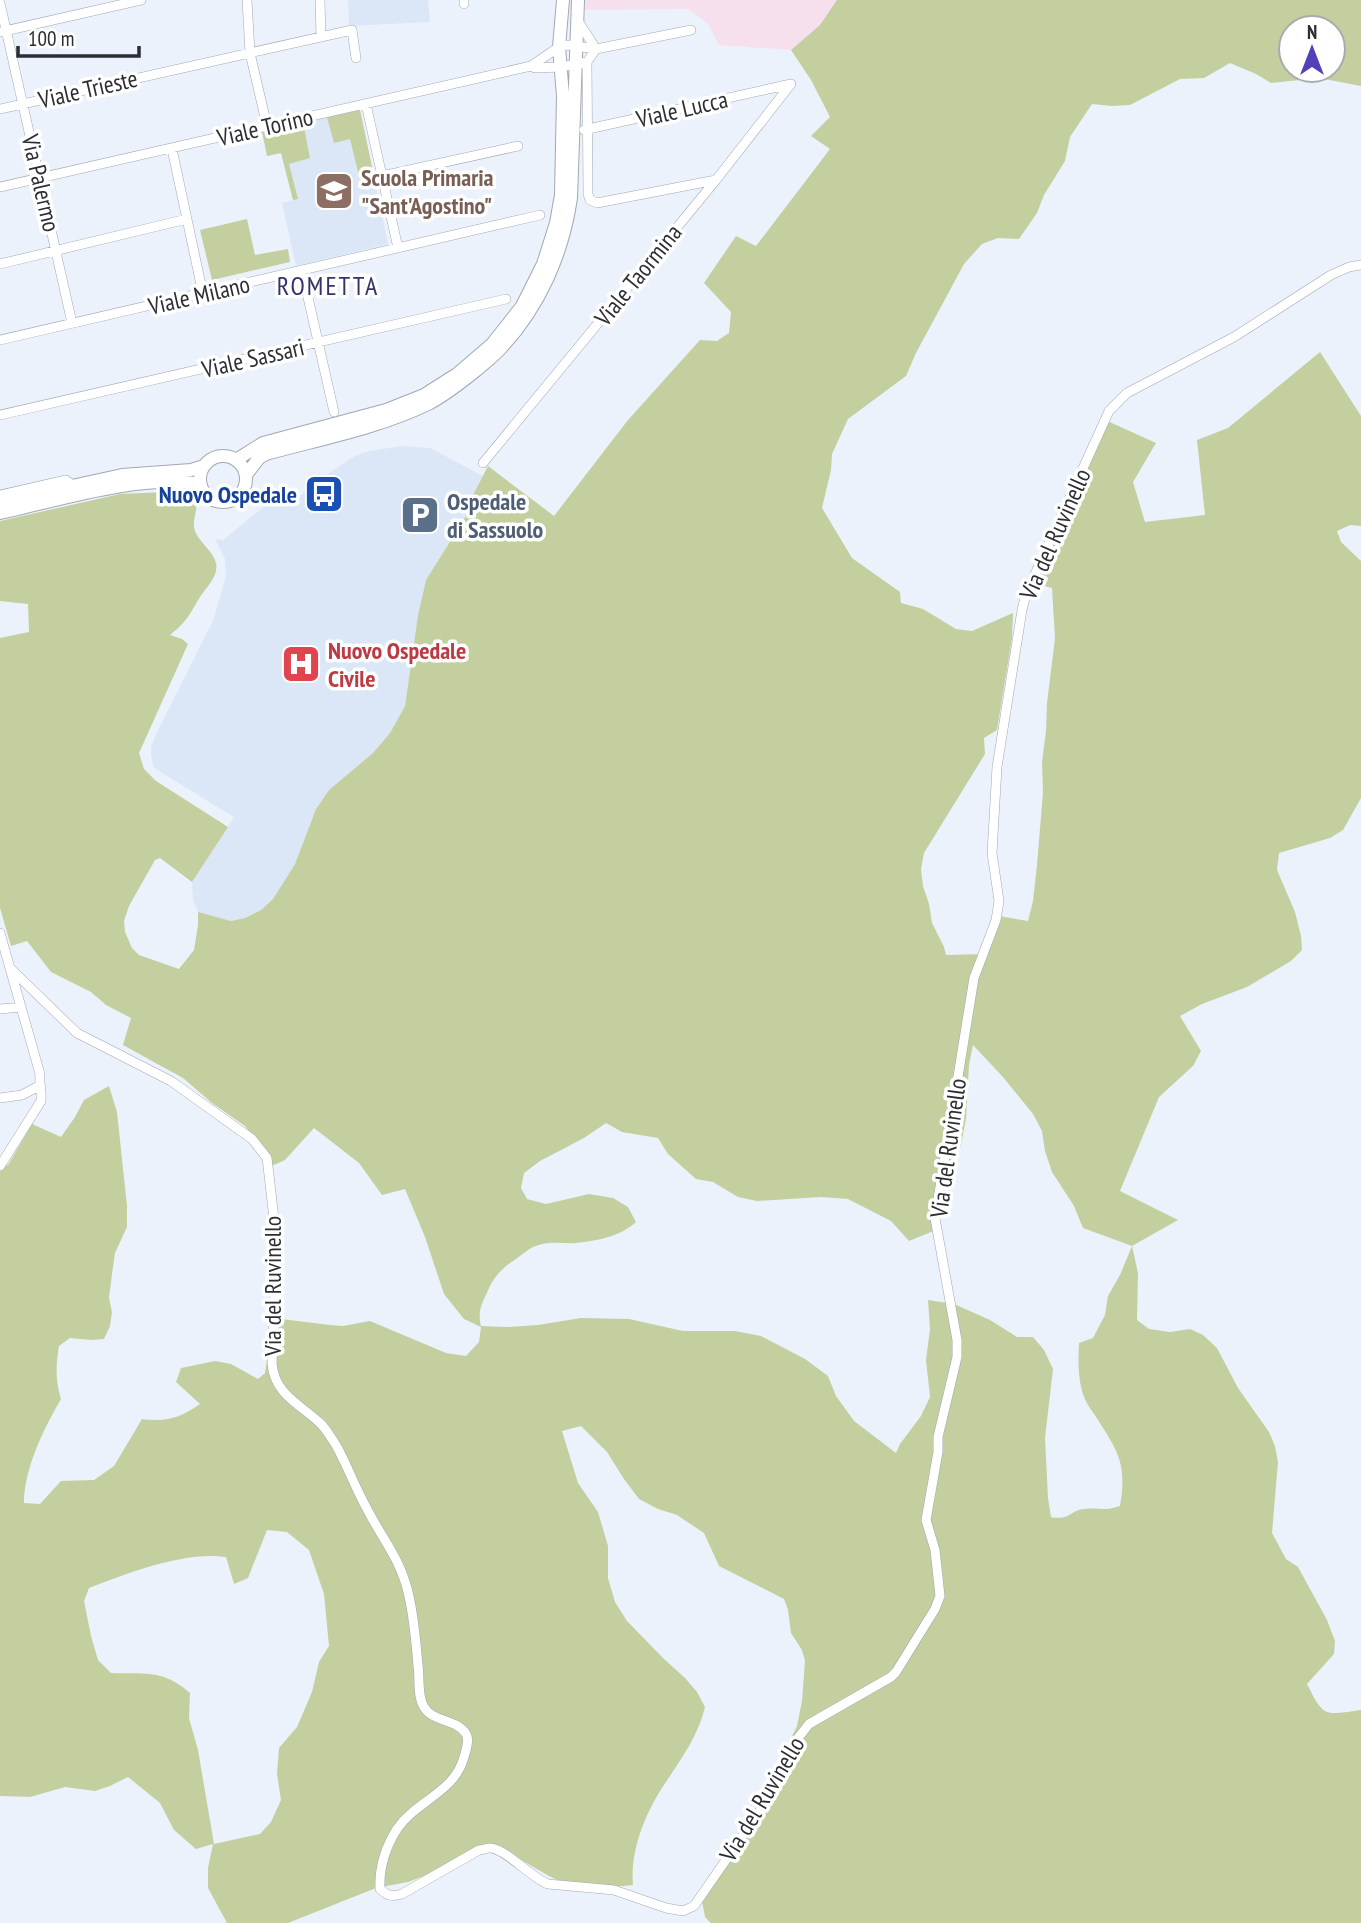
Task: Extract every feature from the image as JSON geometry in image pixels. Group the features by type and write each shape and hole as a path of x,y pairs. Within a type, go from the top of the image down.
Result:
{"main road":[{"path":"236,460 263,443 386,410 424,395 457,374 492,344 522,306 543,264 556,223 561,195 564,96 559,47 563,0"},
{"path":"246,475 259,458 266,454 389,420 429,403 462,382 501,349 531,311 554,266 571,198 573,130 582,64 577,46 578,0"},
{"path":"219,456 236,460 246,475 242,491 229,501 210,498 200,484 204,466 210,459 219,456"},
{"path":"0,502 122,475 191,470 204,466"},
{"path":"0,513 122,486 186,482 200,484"}],"street":[{"path":"3,31 141,0"},
{"path":"247,0 250,52 267,126"},
{"path":"320,0 321,37"},
{"name":"Via Palermo","path":"0,2 3,31 23,103 72,323"},
{"path":"577,20 596,49"},
{"name":"Viale Trieste","path":"0,108 352,30 356,58"},
{"path":"559,47 568,45 596,49 691,30"},
{"name":"Viale Torino","path":"0,187 531,66 559,47"},
{"path":"596,49 582,64 588,130 590,200 597,204 716,180"},
{"name":"Viale Torino","path":"531,66 536,68 582,64"},
{"name":"Viale Lucca","path":"573,130 588,130 791,84"},
{"name":"Viale Taormina","path":"483,463 716,180 791,84"},
{"path":"366,104 398,248"},
{"path":"382,176 518,146"},
{"path":"172,149 203,294"},
{"name":"Viale Milano","path":"0,340 540,215"},
{"path":"0,264 187,219"},
{"name":"Via del Ruvinello","path":"12,970 77,1033 172,1081 252,1139 267,1158 277,1244 273,1376 286,1395 322,1425 331,1437 368,1511 400,1565 409,1595 420,1695 424,1708 436,1718 461,1728 467,1735 468,1744 455,1777 398,1828 383,1858 380,1889 386,1895 402,1894 479,1850 491,1848 499,1850 548,1884 614,1891 682,1911 694,1906 766,1802 791,1747 808,1724 891,1677 935,1609 940,1596 935,1550 926,1520 938,1452 938,1437 957,1348 935,1218 974,978 996,920 999,901 992,853 997,767 1026,594 1110,411 1127,393 1234,337 1331,275 1361,265"},
{"path":"302,271 334,412"},
{"name":"Viale Sassari","path":"0,415 506,299"},
{"path":"0,495 66,480 74,486"},
{"path":"0,933 40,1074 39,1086 42,1092 41,1101 0,1166"},
{"path":"0,1009 21,1007"},
{"path":"0,1098 22,1095 39,1086"}],"shaded area":[{"path":"348,0 428,0 430,22 349,26"},
{"path":"571,0 837,0 820,25 791,50 719,45 708,24 688,9 570,10"},
{"name":"Scuola Primaria \"Sant'Agostino\"","path":"360,110 388,244 296,266 282,203 293,200 281,153 267,156 262,131"},
{"name":"Nuovo Ospedale Civile","path":"403,446 430,448 483,476 470,501 471,508 426,580 418,615 405,706 390,733 373,753 329,790 316,809 295,864 273,899 261,910 231,921 198,912 193,900 192,882 234,817 154,768 151,747 213,621 226,576 225,559 215,539 223,540 267,504 298,497 355,456"}],"green space":[{"path":"837,0 1361,0 1361,86 1347,83 1347,14 1277,14 1277,82 1271,83 1230,63 1204,78 1180,79 1130,105 1092,104 1070,137 1065,161 1044,195 1037,213 1019,239 998,238 982,244 964,264 906,376 848,419 832,454 822,508 852,558 900,592 901,603 923,609 956,629 972,631 1013,613 1012,638 997,730 984,738 985,754 924,853 921,869 932,923 946,955 987,954 999,916 1028,921 1037,865 1043,792 1042,762 1055,638 1052,588 1027,582 1103,419 1156,443 1133,482 1145,522 1205,515 1197,440 1228,428 1320,352 1361,416 1361,526 1350,525 1337,531 1341,542 1361,561 1361,798 1343,830 1330,838 1279,853 1277,870 1295,912 1302,950 1291,961 1247,987 1202,1004 1180,1016 1201,1051 1193,1066 1159,1097 1120,1191 1178,1220 1132,1246 1138,1273 1137,1320 1149,1329 1170,1332 1190,1329 1203,1335 1217,1348 1238,1388 1269,1432 1275,1446 1278,1462 1272,1533 1286,1559 1298,1567 1327,1620 1335,1641 1334,1654 1307,1684 1317,1703 1326,1712 1361,1710 1361,1923 711,1923 705,1917 702,1901 768,1786 797,1726 805,1661 802,1650 791,1633 784,1599 719,1566 704,1533 677,1515 639,1499 607,1452 581,1426 562,1431 578,1483 598,1512 608,1546 608,1578 615,1602 627,1621 697,1692 705,1707 693,1739 655,1799 644,1822 636,1847 633,1885 592,1888 570,1885 500,1847 408,1882 376,1888 288,1923 227,1923 208,1888 208,1868 213,1844 196,1849 174,1830 160,1803 128,1777 95,1791 65,1787 30,1797 0,1796 0,1166 8,1165 32,1124 61,1137 84,1100 109,1086 117,1112 127,1227 115,1253 109,1298 112,1312 104,1339 70,1338 59,1346 57,1372 61,1399 31,1463 24,1503 40,1504 61,1481 94,1480 114,1466 142,1419 173,1418 200,1404 176,1382 181,1368 215,1361 231,1364 258,1379 265,1373 273,1318 343,1326 370,1321 446,1353 466,1356 479,1342 481,1327 464,1319 444,1294 405,1189 382,1195 359,1163 314,1128 285,1160 267,1168 264,1153 245,1126 183,1078 123,1045 131,1018 106,1005 91,992 51,972 27,941 11,946 0,908 0,638 29,632 28,604 0,601 0,521 120,494 188,491 196,501 195,531 214,559 216,572 187,618 170,635 188,644 139,753 144,769 156,781 228,827 192,882 160,858 155,860 129,906 124,921 125,932 132,948 139,955 179,969 194,950 198,912 231,921 261,910 273,899 295,864 316,809 329,790 373,753 390,733 405,706 418,615 426,580 471,508 470,501 488,466 554,516 628,420 700,340 717,341 729,333 731,312 704,283 736,236 756,246 830,149 811,136 830,117 811,80 791,50 820,25","holes":["973,1045 1033,1114 1042,1131 1052,1172 1074,1206 1083,1228 1132,1246 1108,1296 1105,1315 1093,1338 1079,1343 1080,1377 1084,1397 1120,1460 1120,1506 1080,1510 1062,1518 1051,1517 1048,1498 1045,1438 1053,1369 1044,1350 1033,1337 1017,1337 990,1320 954,1304 928,1300 930,1329 926,1360 930,1397 921,1416 896,1453 854,1421 836,1396 828,1376 805,1359 761,1336 735,1331 683,1331 629,1319 581,1318 506,1327 481,1326 480,1320 481,1306 495,1278 530,1249 548,1243 576,1243 600,1239 623,1231 636,1222 628,1207 613,1198 589,1194 546,1204 527,1199 521,1188 524,1173 606,1123 622,1132 658,1138 668,1154 696,1179 713,1182 738,1197 757,1201 821,1197 848,1199 891,1221 909,1241 936,1230 944,1186 961,1145","267,1530 287,1532 309,1550 324,1594 329,1646 319,1662 312,1692 297,1727 279,1748 277,1774 281,1800 271,1822 260,1834 214,1844 198,1750 189,1718 190,1693 162,1676 111,1673 98,1660 84,1601 89,1588 156,1565 192,1557 226,1557 234,1584 248,1578"]},
{"path":"360,110 375,181 361,184 350,139 334,143 327,117"},
{"path":"303,122 310,158 289,164 298,199 293,200 281,153 267,156 262,131"},
{"path":"247,219 255,255 288,249 290,262 212,280 200,230"}],"place":[{"name":"Scuola Primaria \"Sant'Agostino\"","path":"334,191"},
{"name":"Nuovo Ospedale","path":"324,494"},
{"name":"Ospedale di Sassuolo","path":"420,515"},
{"name":"Nuovo Ospedale Civile","path":"301,664"}],"district":[{"name":"ROMETTA","path":"328,285"}]}
